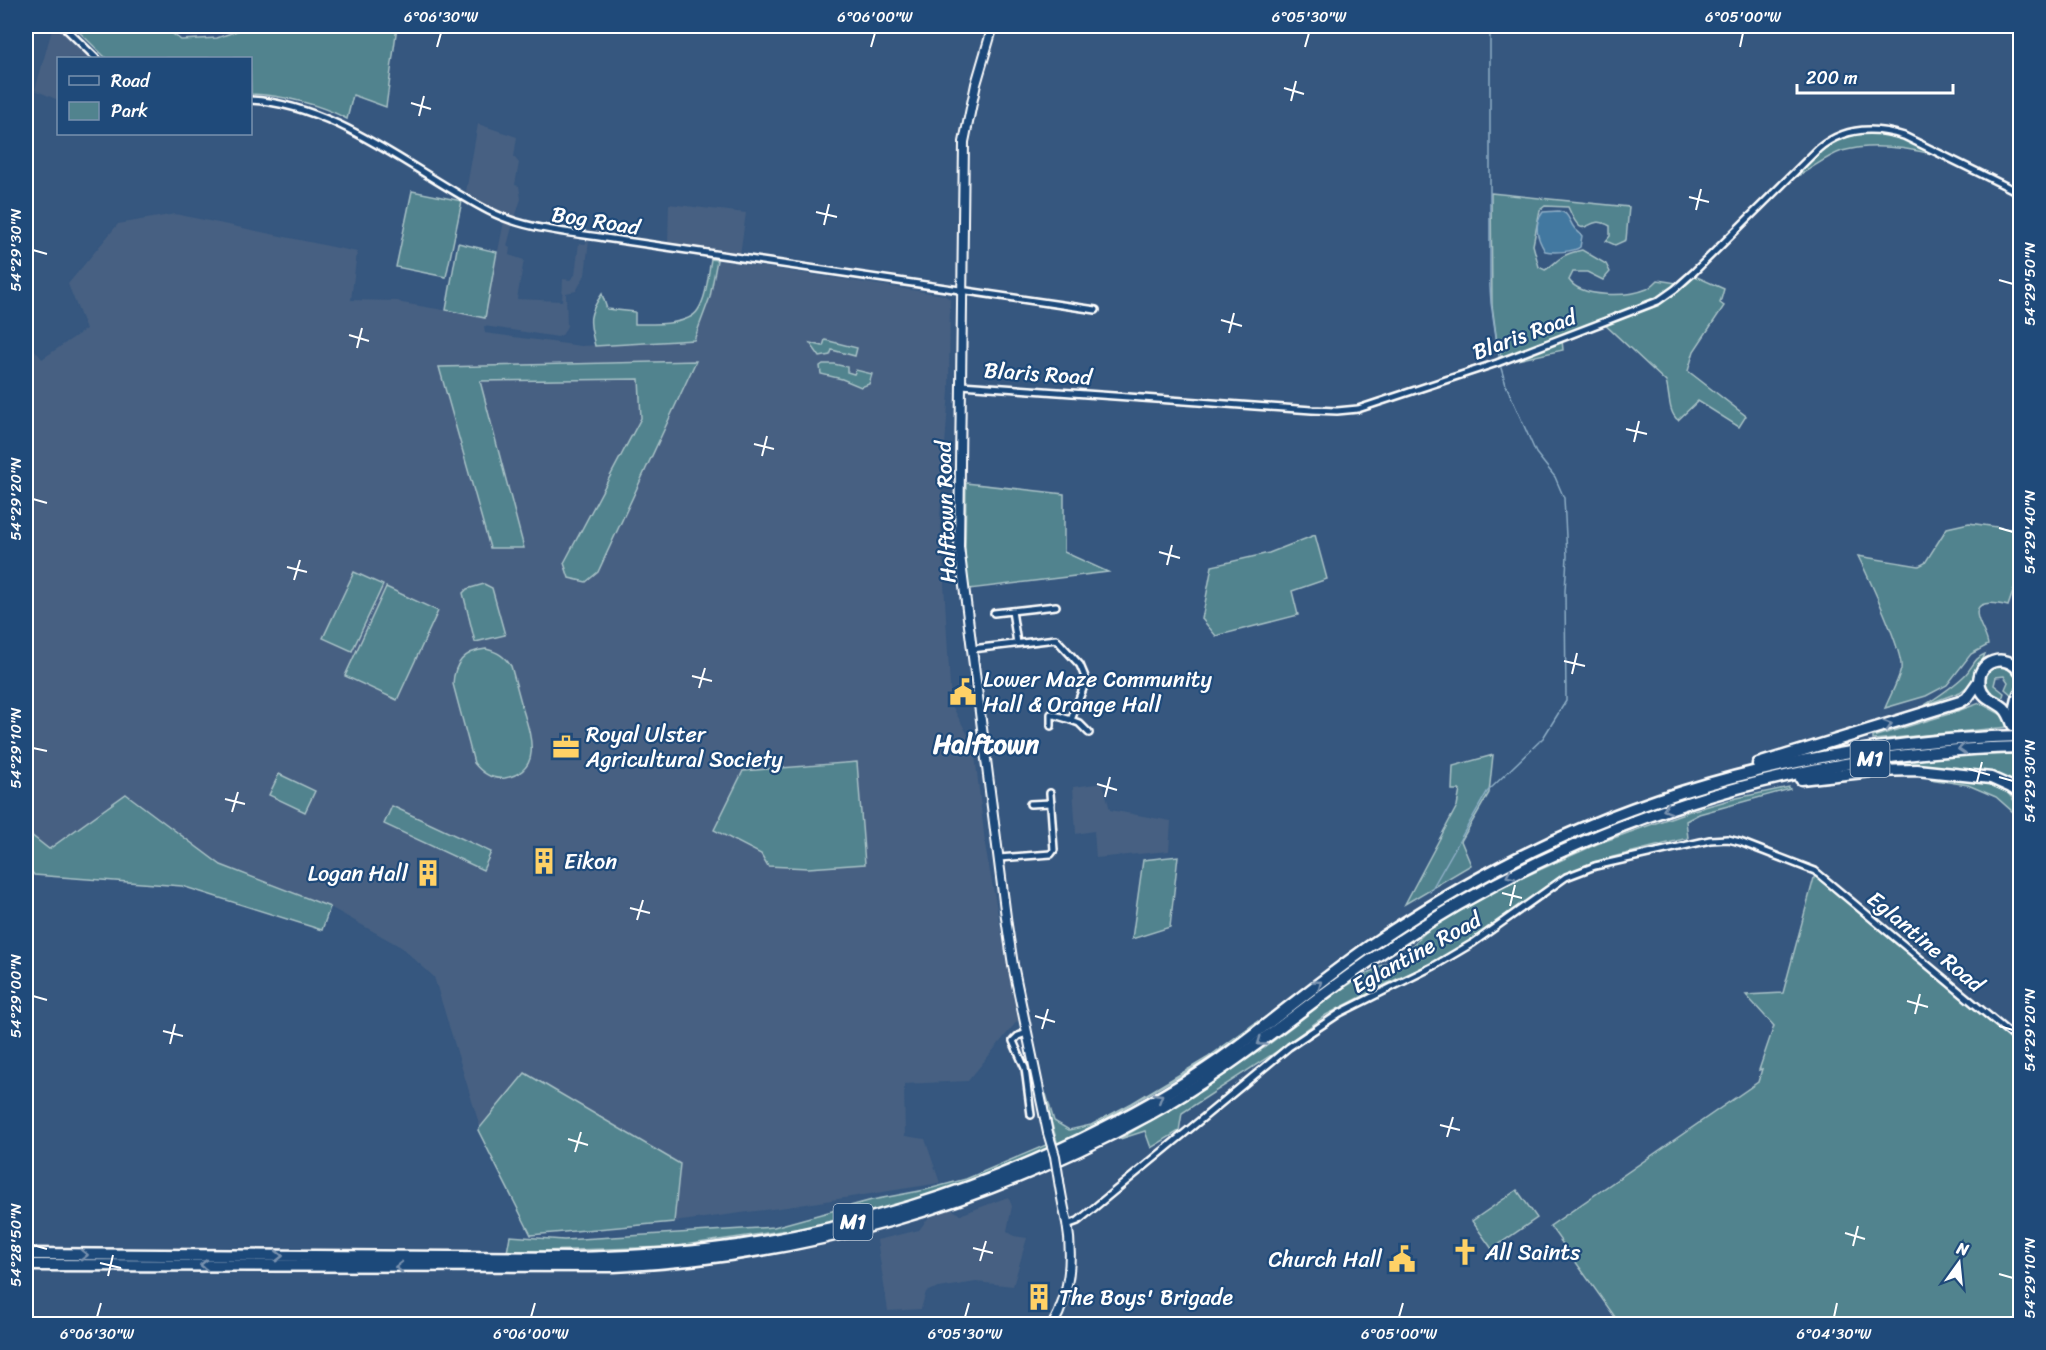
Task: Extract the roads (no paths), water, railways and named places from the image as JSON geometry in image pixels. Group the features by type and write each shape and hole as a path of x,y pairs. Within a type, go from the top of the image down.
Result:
{"highway":[{"path":"1734,777 1755,765 1960,702 1967,698 1985,668 1996,660 2014,664 2020,672"},
{"path":"1979,681 1984,695 2007,711 2017,723"},
{"path":"1996,703 2009,702 2020,693"},
{"path":"2017,723 2016,707 2020,693"},
{"name":"M1","path":"26,1254 562,1258 647,1256 710,1249 808,1233 916,1205 1020,1167 1140,1108 1217,1061 1382,938 1496,869 1579,829 1615,815 1734,777 1794,763 1892,746 1957,739 2020,736"},
{"name":"M1","path":"26,1265 614,1266 700,1259 770,1250 872,1227 989,1189 1067,1156 1151,1113 1221,1071 1387,949 1503,878 1621,825 1751,783 1874,759 1957,749 2020,747"},
{"path":"1723,791 1821,776 1895,770 1941,772 1991,778 2020,793"}],"street":[{"path":"63,26 95,57"},
{"name":"Halftown Road","path":"993,26 976,84 964,142 959,547 1013,965 1048,1133 1055,1156 1067,1225 1069,1272 1062,1302 1053,1324"},
{"name":"Bog Road","path":"252,100 305,109 336,123 490,212 531,226 1096,310"},
{"name":"Blaris Road","path":"961,385 1347,411 1497,363 1658,301 1694,272 1818,148 1838,135 1870,129 1892,132 2020,193"},
{"path":"994,613 1056,606"},
{"path":"1012,611 1017,643"},
{"path":"972,649 1056,639 1080,665 1085,677 1084,686 1071,720"},
{"path":"1051,726 1051,714 1080,723 1089,733"},
{"path":"999,858 1051,854 1054,850 1050,794"},
{"path":"1030,804 1051,803"},
{"name":"Eglantine Road","path":"1067,1225 1078,1221 1289,1047 1317,1027 1361,1001 1434,966 1473,943 1566,877 1595,866 1710,840 1728,839 1740,842 1815,871 2020,1042"},
{"path":"1028,1033 1018,1036 1014,1041 1025,1068 1031,1115"}],"waterway":[{"path":"1490,26 1490,286 1499,357"},
{"path":"1430,892 1487,792 1543,738 1566,701 1567,556 1564,498 1555,477 1536,453 1506,385 1501,368"}],"place":[{"name":"Lower Maze Community Hall & Orange Hall","path":"963,692"},
{"name":"Royal Ulster Agricultural Society","path":"566,747"},
{"name":"Eikon","path":"544,861"},
{"name":"Logan Hall","path":"428,873"},
{"name":"All Saints","path":"1465,1252"},
{"name":"Church Hall","path":"1402,1259"},
{"name":"The Boys' Brigade","path":"1039,1297"}],"district":[{"name":"Halftown","path":"986,744"}]}
